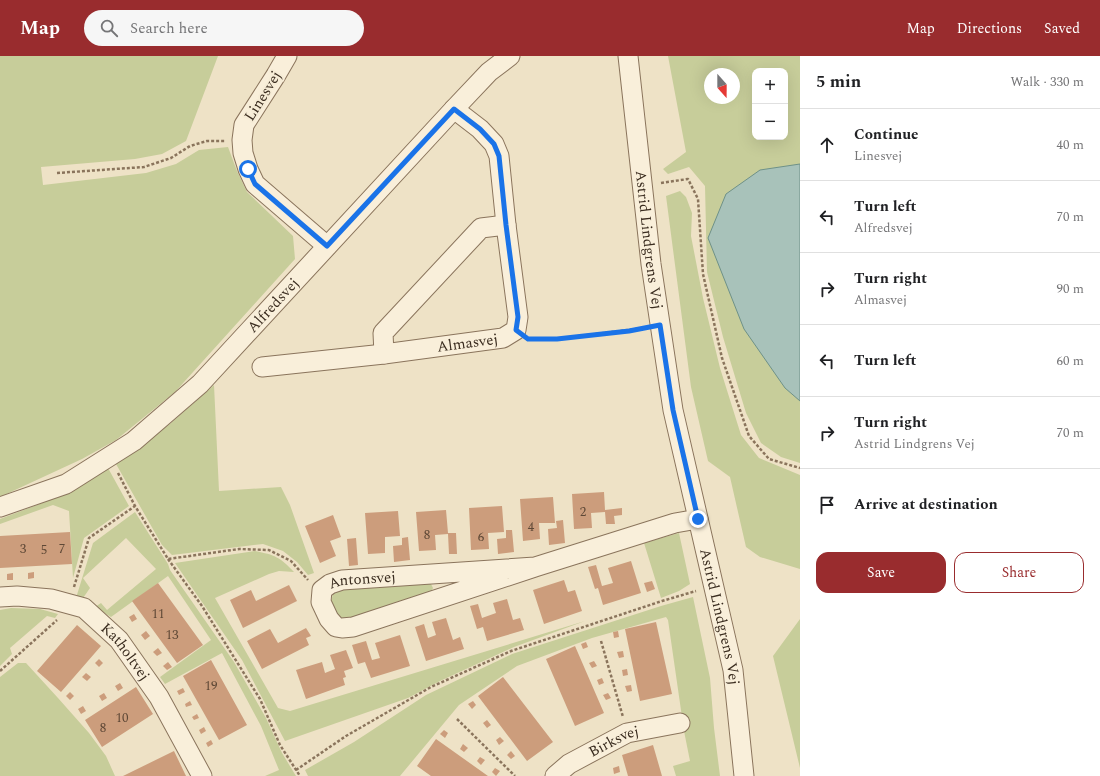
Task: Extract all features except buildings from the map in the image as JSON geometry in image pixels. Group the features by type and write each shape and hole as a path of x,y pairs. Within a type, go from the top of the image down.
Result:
{"street":[{"name":"Linesvej","path":"287,56 244,125 242,140 243,153 255,184 327,246"},
{"name":"Alfredsvej","path":"0,507 66,484 134,441 200,384 454,109 489,72 510,56"},
{"name":"Astrid Lindgrens Vej","path":"628,56 642,186 660,325 673,410 733,670 744,776"},
{"name":"Almasvej","path":"262,367 384,354 503,338 516,330 518,317 499,156 494,144 480,129 454,109"},
{"path":"384,354 384,333 482,228 506,225"},
{"name":"Antonsvej","path":"535,567 342,580 330,584 322,590 321,602 329,619 336,627 342,628 366,623 535,567 676,523 698,519"},
{"name":"Katholtvej","path":"0,597 17,596 51,599 84,608 119,640 159,697 202,776"},
{"name":"Birksvej","path":"554,776 569,764 627,733 680,723"}],"path":[{"path":"57,173 144,167 171,158 190,146 206,141 242,140"},
{"path":"642,186 688,179 698,198 703,274 721,350 748,436 769,459 800,468"},
{"path":"516,330 528,339 557,339 629,331 660,325"},
{"path":"109,456 135,506 168,559 202,606 260,699 280,745 300,776"},
{"path":"168,559 239,549 268,550 291,561 307,579 322,590"},
{"path":"296,770 346,736 431,687 511,651 696,591"},
{"path":"601,642 627,733"},
{"path":"457,719 516,776"}],"green space":[{"path":"0,56 218,56 186,141 162,154 135,159 41,167 43,185 146,173 176,164 199,150 228,147 247,192 293,236 295,259 175,392 116,440 82,459 0,497"},
{"path":"668,56 800,56 800,463 781,457 761,443 746,413 723,337 707,272 705,186 689,167 668,174 663,169 686,152"},
{"path":"680,191 686,197 692,213 691,236 703,298 720,368 741,435 759,458 800,475 800,569 760,557 746,547 730,477 708,461 691,387 666,196"},
{"path":"214,385 219,491 281,487 290,505 314,573 308,575 297,562 283,551 263,544 172,555 162,545 116,464 171,423"},
{"path":"108,468 129,506 84,538 73,578 69,511 53,505 0,524 0,519 45,502"},
{"path":"135,512 168,564 170,570 234,662 266,718 282,753 296,776 265,776 279,770 261,726 222,653 165,684 160,677 211,640 168,576 111,617 95,607 101,603 107,610 156,569 126,538 83,578 90,588 81,601 76,598 93,543"},
{"path":"679,533 690,584 679,591 661,598 644,543"},
{"path":"255,551 277,557 294,572 279,571 269,574 215,598 278,708 290,711 585,621 514,647 440,681 408,698 285,741 242,660 175,563"},
{"path":"427,582 431,584 433,588 430,594 354,617 341,619 334,616 331,601 333,594 340,589"},
{"path":"693,597 710,678 720,776 676,776 673,766 690,761 684,731 668,620 666,617 592,638 517,666 459,705 400,776 308,776 305,770 354,742 426,695 512,654"},
{"path":"11,608 40,609 58,614 55,618 47,616 10,648 12,654 0,666 0,610"},
{"path":"800,619 800,768 773,656"},
{"path":"18,663 26,663 89,733 106,756 115,776 0,776 0,677"}],"water":[{"path":"800,164 800,401 785,388 744,329 708,238 726,194 760,170"}],"route":[{"path":"248,169 255,184 327,246 454,109 480,129 494,144 499,156 518,317 516,330 528,339 557,339 629,331 660,325 673,410 698,519"}]}
